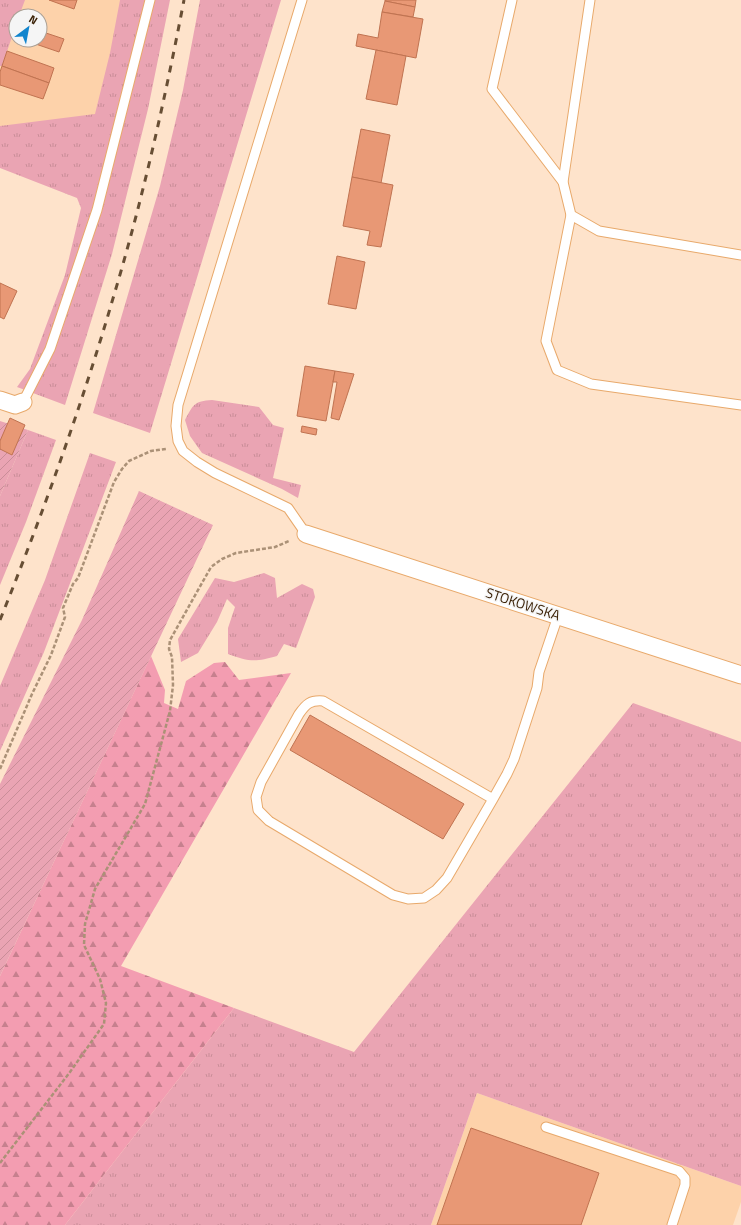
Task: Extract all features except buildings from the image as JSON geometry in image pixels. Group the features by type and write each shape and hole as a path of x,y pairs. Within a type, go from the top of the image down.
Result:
{"street":[{"path":"0,400 15,405 23,402"},
{"name":"STOKOWSKA","path":"306,534 741,675"}],"lane":[{"path":"23,402 50,349 97,210 150,0"},
{"path":"302,0 178,405 176,426 178,441 183,451 215,473 288,508 306,534"},
{"path":"512,0 492,89 563,182"},
{"path":"590,0 563,182 571,215 546,340 557,370 591,384 741,404"},
{"path":"571,215 599,231 741,254"},
{"path":"493,799 323,701 314,700 305,706 299,714 261,782 256,797 258,810 269,821 393,895 408,900 424,898 442,884 493,799 507,774 514,759 537,688 539,672 558,616"},
{"path":"546,1127 679,1171 685,1178 685,1185 672,1225"}],"path":[{"path":"0,769 46,665 65,617 64,608 69,592 78,578 114,482 129,461 151,451 180,447"},
{"path":"0,1163 70,1072 104,1024 106,1003 100,979 84,945 85,924 95,889 145,804 170,711 173,685 172,657 169,649 170,640 211,567 222,559 236,553 275,547 306,534"}],"shaded area":[{"path":"0,0 126,0 100,112 0,168"},
{"path":"477,1093 741,1186 741,1202 733,1225 431,1225"}],"green space":[{"path":"0,0 25,0 22,8 8,8 8,48 2,66 0,66"},
{"path":"120,0 170,0 148,109 112,254 65,405 17,387 30,369 65,275 81,208 77,198 0,168 0,126 95,114 110,53"},
{"path":"200,0 281,0 150,433 93,413 160,186 183,90"},
{"path":"212,400 259,407 273,425 284,428 273,478 301,485 298,498 282,489 202,453 190,436 185,420 192,407 201,401"},
{"path":"0,421 28,430 0,496"},
{"path":"28,430 56,440 26,522 0,585 0,496"},
{"path":"90,453 116,462 44,652 0,751 0,686 45,580"},
{"path":"139,491 213,525 0,976 0,784 82,620"},
{"path":"264,573 275,578 277,598 302,584 313,589 315,597 296,648 284,644 277,656 258,660 242,659 228,654 228,628 235,607 227,599 217,622 198,653 181,662 178,639 215,578 234,582"},
{"path":"151,656 165,690 164,703 178,709 186,681 214,663 225,662 239,680 291,673 121,966 234,1008 65,1225 0,1225 0,976"},
{"path":"633,703 741,742 741,1186 477,1093 431,1225 65,1225 234,1008 354,1052"}],"railway":[{"path":"0,620 61,459 89,377 125,259 153,148 184,0"}]}
